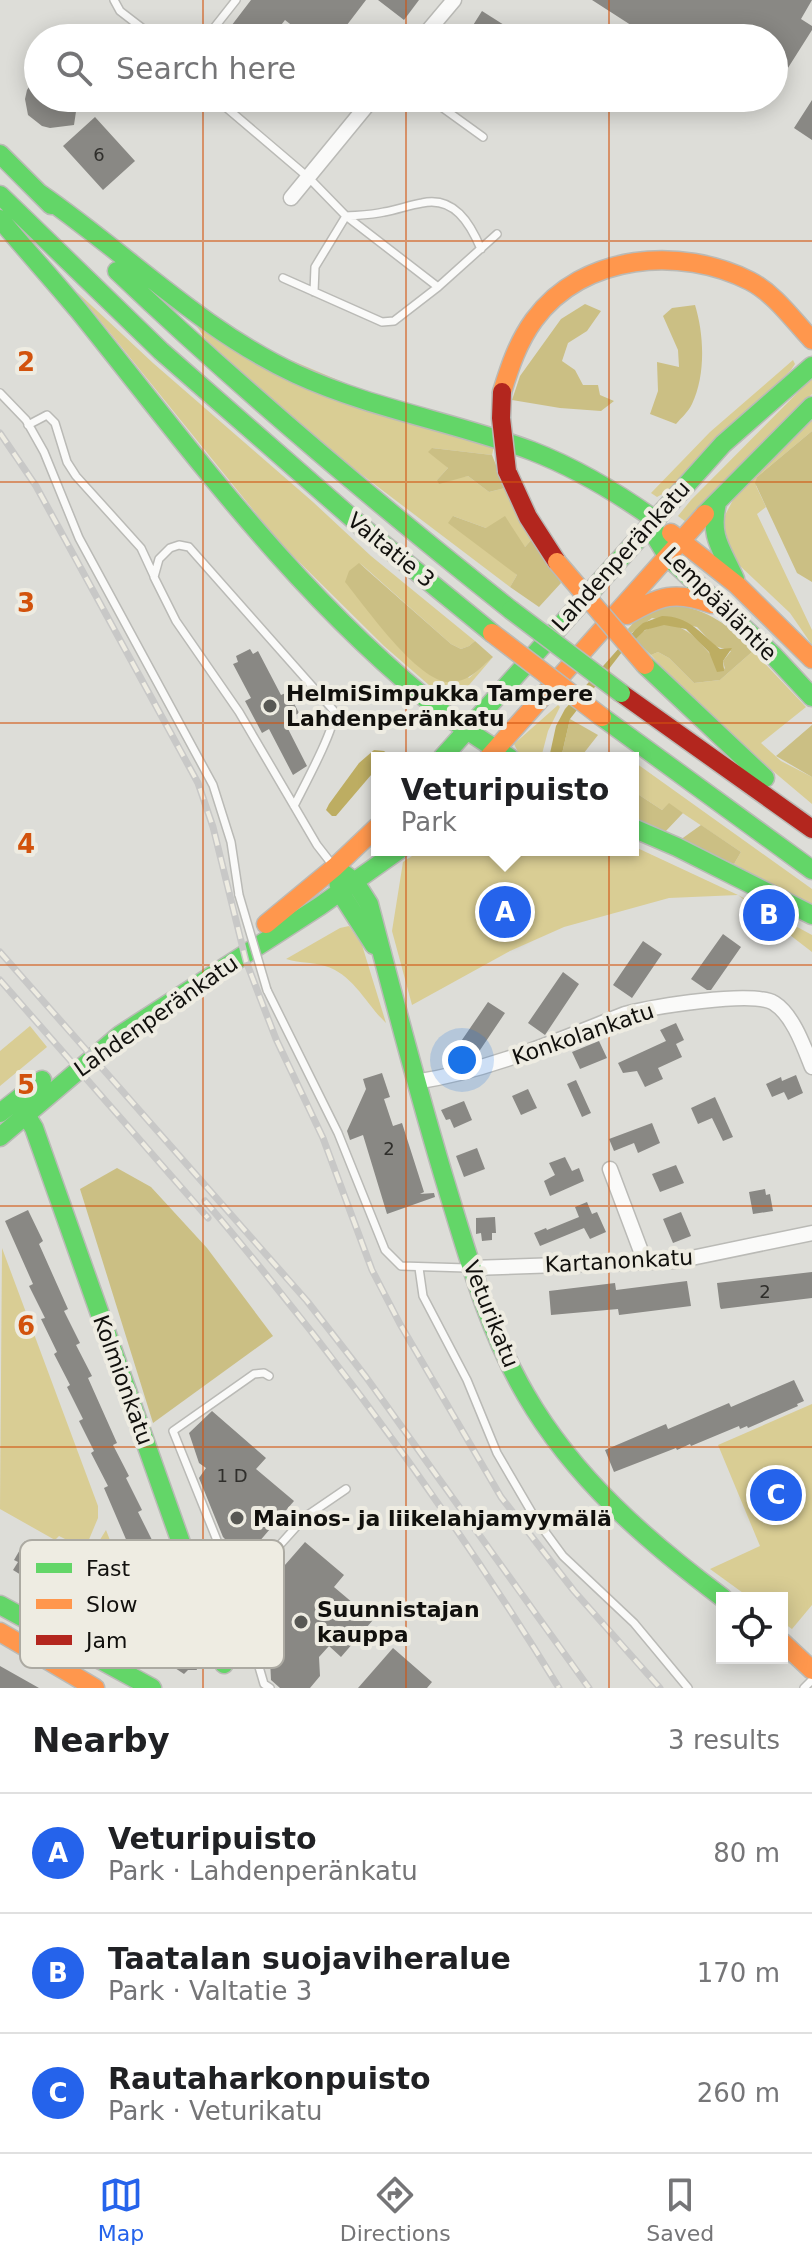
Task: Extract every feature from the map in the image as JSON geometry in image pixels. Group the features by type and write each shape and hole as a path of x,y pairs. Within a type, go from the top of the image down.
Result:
{"main road":[{"path":"0,154 39,193 79,219 192,311 267,359 343,393 552,459 600,484 654,519"},
{"name":"Valtatie 3","path":"39,193 170,322 262,406 384,509 621,693 812,829"},
{"name":"Valtatie 3","path":"0,195 161,351 361,526 492,633 602,717 812,870"},
{"path":"0,219 286,566 339,621 398,675 494,752"},
{"path":"812,340 762,290 729,272 683,260 652,259 623,263 585,276 531,322 507,367 501,418 507,471 528,517 557,562 645,665 812,822"},
{"name":"Lahdenperänkatu","path":"448,752 723,444 812,366"},
{"name":"Lahdenperänkatu","path":"501,752 720,497 812,406"},
{"path":"720,497 713,519 713,535 737,585"},
{"name":"Lempääläntie","path":"654,519 737,585 812,659"},
{"name":"Lempääläntie","path":"654,519 655,536 668,557 772,654 812,697"},
{"path":"607,625 663,596 685,595 722,608"},
{"path":"639,831 812,915"},
{"name":"Lahdenperänkatu","path":"0,1137 21,1107 106,1029 259,929 335,867 371,833"},
{"name":"Lahdenperänkatu","path":"0,1113 21,1107 120,1035 391,856"},
{"name":"Veturikatu","path":"335,867 348,887 381,957 471,1268 509,1364 555,1438 607,1502 634,1529 716,1593"},
{"name":"Kolmionkatu","path":"21,1107 34,1128 180,1540"},
{"path":"0,1605 20,1616"},
{"path":"0,1632 20,1644"},
{"path":"788,1648 812,1670"},
{"path":"61,1668 95,1688"},
{"path":"115,1668 152,1688"}],"street":[{"path":"434,24 454,0"},
{"path":"291,198 362,112"},
{"name":"Konkolankatu","path":"415,1082 485,1068 625,1014 649,1008 748,999 770,1001 782,1009 812,1067"},
{"path":"610,1169 645,1262"},
{"name":"Kartanonkatu","path":"471,1268 677,1261 812,1233"}],"lane":[{"path":"114,0 120,11 137,24"},
{"path":"217,24 236,0"},
{"path":"231,112 309,178 346,216 438,287"},
{"path":"448,112 483,137"},
{"path":"346,216 386,212 426,202 442,203 460,212 472,227 481,249"},
{"path":"314,292 315,267 346,216"},
{"path":"283,278 382,322 394,321 438,287 497,234"},
{"path":"0,393 28,425 44,452 79,538 213,785 231,842 239,895 267,990 338,1133 385,1250 401,1266 471,1268"},
{"path":"28,425 47,415 55,423 67,462 141,548 176,621 239,712 317,845 335,867"},
{"path":"154,577 159,559 170,548 179,545 189,547 335,712 334,726 294,806"},
{"path":"419,1268 423,1296 467,1380 497,1453 535,1518 563,1556 634,1623 688,1688"},
{"path":"217,1540 173,1431 254,1374 269,1376"},
{"path":"284,1540 305,1517 346,1489"},
{"path":"259,1668 264,1684 270,1688"},
{"path":"804,1688 812,1680"}],"shaded area":[{"path":"77,292 371,556 475,641 461,649 451,644 360,563 469,678 493,657 452,705 384,646 280,543"},
{"path":"585,304 601,311 587,331 568,343 562,361 575,370 583,385 598,385 600,395 614,401 601,411 512,400 520,376 561,319"},
{"path":"695,305 702,341 700,380 691,407 676,424 650,414 658,391 657,362 679,367 678,350 663,316 672,308"},
{"path":"191,318 494,446 492,455 432,448 448,468 437,480 468,476 489,492 505,488 533,538 525,547 453,516 517,575 510,587 328,449 207,341"},
{"path":"793,360 795,364 791,370 666,492 657,497 651,493 710,432"},
{"path":"812,378 812,394 686,522 678,516 691,500"},
{"path":"812,418 812,431 757,477 756,486 766,507 757,514 812,630 812,645 790,613 738,564 723,544 722,521 735,496"},
{"path":"812,431 812,582 797,573 755,483 757,477"},
{"path":"432,448 492,455 505,488 489,492 468,476 439,484 437,480 448,468 428,452"},
{"path":"453,516 486,528 505,516 525,547 533,538 561,583 539,607 510,587 517,575 448,523"},
{"path":"359,563 451,644 461,649 475,641 493,657 474,673 458,681 439,680 425,671 394,642 345,582 349,571"},
{"path":"672,604 697,610 717,620 753,651 720,680 694,683 669,658 658,652 651,655 634,639 656,626 678,627 695,638 725,669 723,661 731,651 715,646 697,627 652,618 630,634 627,630 636,620"},
{"path":"662,616 680,619 720,649 732,648 723,661 724,671 717,672 709,652 686,629 664,625 645,630 622,652 570,719 562,752 550,752 556,726 565,709 643,623"},
{"path":"753,651 806,707 761,743 781,761 812,777 812,804 703,712 651,655 658,652 669,658 694,683 720,680"},
{"path":"558,705 560,707 548,731 543,752 518,752 514,744"},
{"path":"570,719 598,735 585,752 562,752"},
{"path":"812,725 812,777 776,756"},
{"path":"371,753 371,775 336,816 332,816 326,810 329,804 359,763"},
{"path":"639,765 812,889 812,906 734,864 741,852 669,804 662,810 639,795"},
{"path":"639,795 662,810 669,803 683,813 664,833 639,822"},
{"path":"701,825 741,852 734,864 680,840"},
{"path":"639,849 738,895 669,898 564,927 510,951 412,1005 392,931 403,862 412,856 639,856"},
{"path":"738,895 812,935 812,952"},
{"path":"349,926 362,945 386,1023 351,983 335,970 286,959 340,928"},
{"path":"30,1026 47,1047 0,1086 0,1051"},
{"path":"117,1168 151,1187 207,1248 273,1336 153,1423 80,1189"},
{"path":"2,1248 98,1506 98,1518 89,1540 67,1540 59,1536 55,1540 0,1509"},
{"path":"812,1404 812,1605 792,1629 788,1626 788,1592 742,1592 710,1569 760,1546 718,1445"},
{"path":"106,1530 110,1540 100,1540"}],"building":[{"path":"251,0 366,0 348,24 290,24 285,20 282,24 233,24"},
{"path":"378,0 419,0 404,20"},
{"path":"592,0 812,0 801,19 812,26 812,30 788,68 788,24 629,24"},
{"path":"482,11 503,24 474,24"},
{"path":"812,100 812,140 794,128"},
{"path":"27,112 76,112 74,125 50,128"},
{"path":"95,117 135,161 103,190 63,146"},
{"path":"250,649 253,654 258,651 281,695 288,692 299,713 284,721 307,766 293,775 269,729 262,733 245,701 251,698 233,664 238,662 236,656"},
{"path":"723,934 741,947 711,990 707,990 691,979"},
{"path":"643,941 662,954 632,998 613,985"},
{"path":"563,972 579,984 545,1035 528,1023"},
{"path":"488,1002 505,1013 474,1059 465,1061 453,1053"},
{"path":"676,1023 684,1040 676,1044 682,1057 658,1068 663,1079 645,1087 637,1071 623,1073 618,1063 666,1041 660,1030"},
{"path":"599,1041 607,1058 580,1069 572,1052"},
{"path":"382,1073 390,1097 384,1099 393,1126 402,1123 424,1192 420,1194 434,1193 435,1197 387,1214 363,1135 350,1140 347,1131 366,1089 363,1079"},
{"path":"796,1075 803,1093 788,1100 784,1092 772,1097 766,1084"},
{"path":"576,1080 591,1113 582,1117 567,1084"},
{"path":"528,1089 537,1108 521,1115 512,1096"},
{"path":"715,1097 733,1137 723,1141 712,1118 698,1124 691,1108"},
{"path":"464,1101 472,1120 454,1128 441,1110"},
{"path":"652,1123 660,1143 638,1153 634,1143 614,1151 609,1139"},
{"path":"477,1148 485,1169 464,1177 456,1156"},
{"path":"565,1157 572,1171 579,1168 584,1181 550,1196 544,1181 555,1175 549,1163"},
{"path":"676,1165 684,1183 660,1192 652,1174"},
{"path":"765,1189 766,1195 770,1194 773,1211 753,1214 749,1192"},
{"path":"587,1202 592,1214 597,1212 606,1232 590,1239 584,1228 540,1246 534,1233 579,1217 575,1207"},
{"path":"28,1210 43,1241 39,1244 68,1309 64,1311 80,1343 76,1345 92,1376 88,1378 117,1443 113,1445 129,1476 126,1478 142,1510 138,1512 152,1540 126,1540 104,1488 108,1486 79,1421 83,1419 67,1387 70,1385 41,1319 45,1318 29,1286 33,1284 5,1221"},
{"path":"681,1212 691,1236 673,1243 663,1219"},
{"path":"495,1217 496,1233 492,1233 492,1240 482,1241 481,1233 476,1234 476,1218"},
{"path":"812,1272 812,1298 720,1307 717,1283"},
{"path":"687,1281 691,1306 619,1315 618,1309 551,1315 549,1291 615,1283 616,1290"},
{"path":"794,1380 804,1401 798,1406 748,1428 740,1429 739,1426 614,1472 605,1450 666,1424 668,1429 729,1403 731,1407"},
{"path":"212,1411 266,1458 256,1469 294,1501 261,1540 226,1540 223,1537 199,1478 206,1468 199,1463 189,1433"},
{"path":"305,1542 344,1575 334,1587 373,1620 341,1657 329,1646 319,1657 320,1676 310,1688 280,1688 271,1680 270,1668 284,1668 284,1566"},
{"path":"20,1550 20,1574 13,1570 18,1562 14,1560"},
{"path":"393,1648 432,1682 427,1688 358,1688"},
{"path":"0,1666 39,1688 0,1688"},
{"path":"175,1668 196,1668 197,1670 188,1670 184,1674"}],"railway":[{"path":"0,433 36,486 198,783 213,827 246,961 276,1039 323,1138 372,1270 400,1324 501,1497 574,1591 660,1688"},
{"path":"0,952 307,1301 366,1377 589,1688"},
{"path":"0,980 208,1218"},
{"path":"205,1201 300,1318 391,1438 478,1561 559,1688"}],"traffic: fast":[{"path":"0,154 51,205"},
{"path":"39,193 196,313 261,356 354,397 503,441 548,458 595,481 654,519"},
{"path":"0,195 161,351 361,526 492,633"},
{"path":"0,219 295,574 392,670 453,720 501,752"},
{"path":"117,271 310,445 511,610"},
{"path":"447,752 723,444 812,366"},
{"path":"705,514 812,406"},
{"path":"717,503 716,534 735,579"},
{"path":"654,519 655,536 668,557 772,654 812,697"},
{"path":"511,610 621,693"},
{"path":"645,665 765,778"},
{"path":"602,717 812,870"},
{"path":"639,831 812,915"},
{"path":"0,1137 120,1035 320,906 391,856"},
{"path":"340,871 355,882 369,904 464,1243 481,1295 513,1371 545,1425 589,1481 640,1531 716,1592"},
{"path":"337,874 340,892 374,945"},
{"path":"0,1113 42,1080"},
{"path":"18,1102 34,1128 180,1540"},
{"path":"0,1605 20,1616"},
{"path":"115,1668 152,1688"}],"traffic: slow":[{"path":"502,392 523,337 555,298 579,281 606,269 634,262 664,260 694,263 750,281 776,300 812,340"},
{"path":"493,752 705,514"},
{"path":"671,533 737,585 812,659"},
{"path":"557,562 645,665"},
{"path":"627,615 668,597 687,597 712,604"},
{"path":"492,633 602,717"},
{"path":"266,924 371,833"},
{"path":"0,1632 20,1644"},
{"path":"788,1648 812,1670"},
{"path":"61,1668 95,1688"}],"traffic: jam":[{"path":"502,392 501,418 507,471"},
{"path":"507,471 528,517 557,562"},
{"path":"621,693 812,829"}],"place":[{"name":"HelmiSimpukka Tampere Lahdenperänkatu","path":"270,706"},
{"name":"Veturipuisto","path":"505,912"},
{"name":"Taatalan suojaviheralue","path":"769,915"},
{"name":"Rautaharkonpuisto","path":"776,1495"},
{"name":"Mainos- ja liikelahjamyymälä","path":"237,1518"},
{"name":"Suunnistajan kauppa","path":"301,1622"}]}
